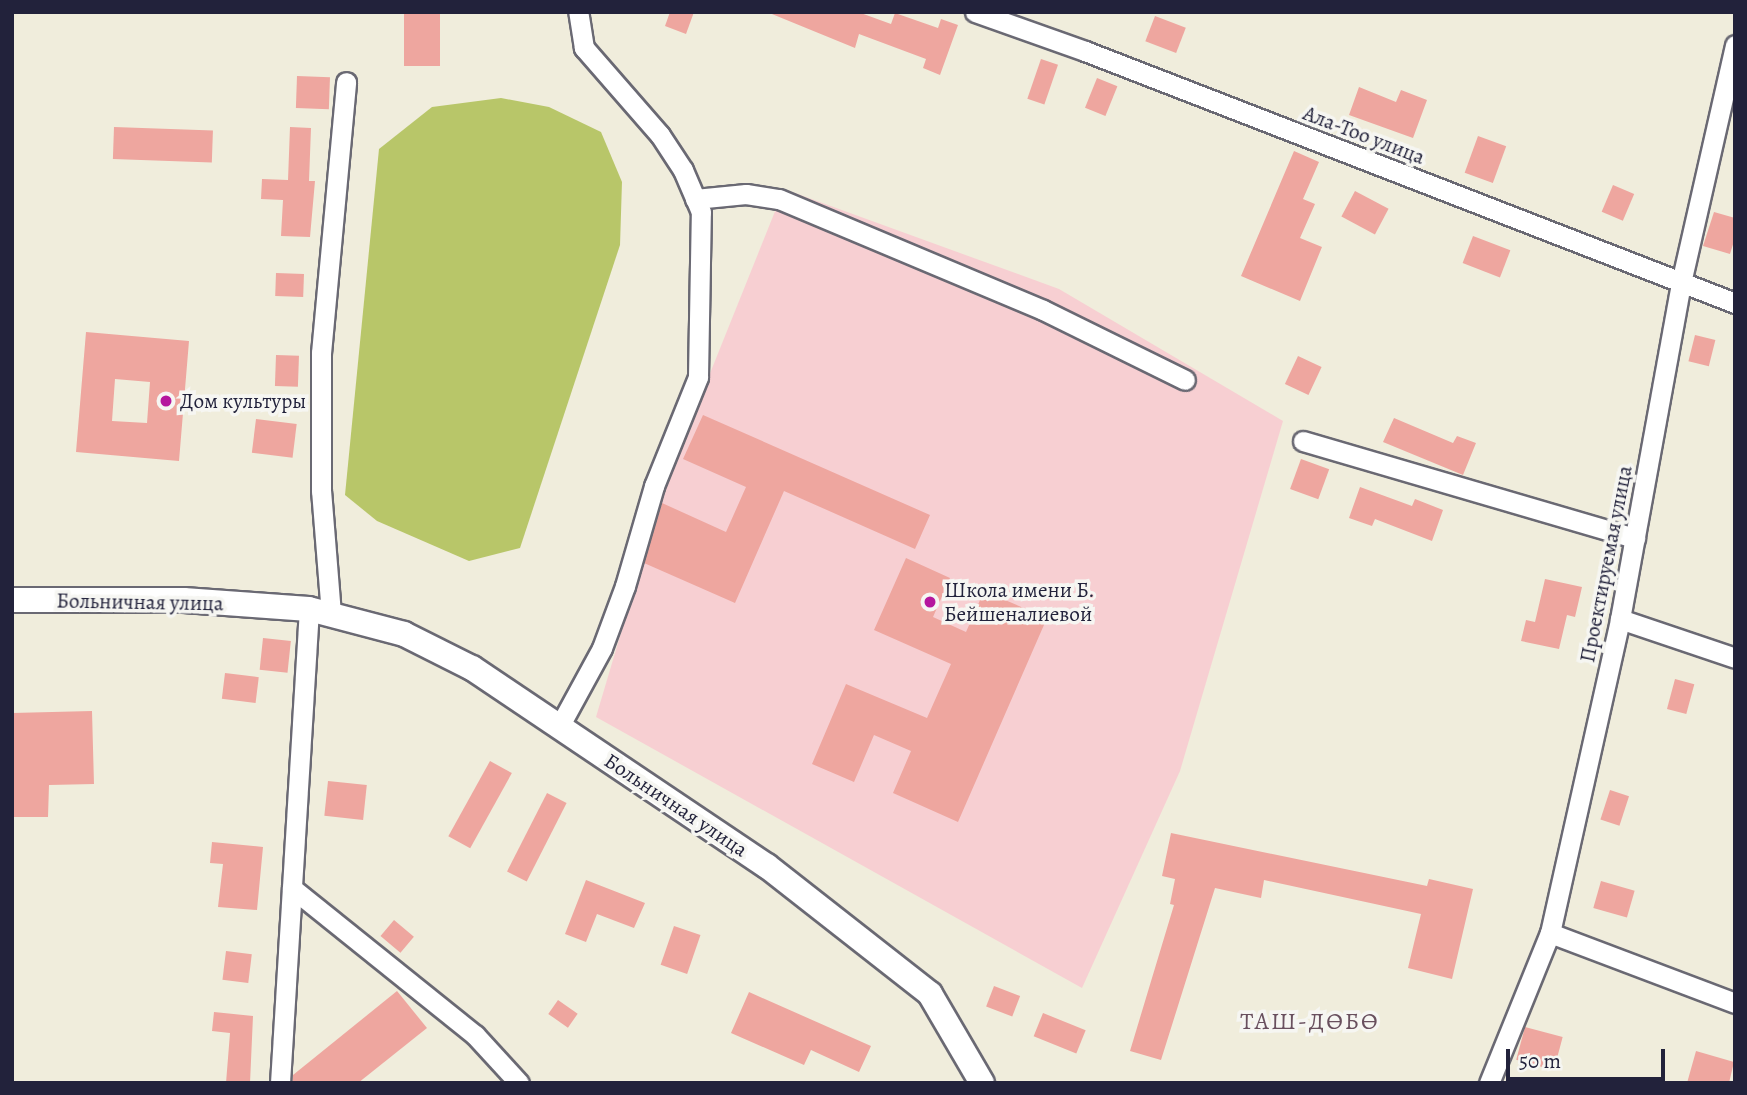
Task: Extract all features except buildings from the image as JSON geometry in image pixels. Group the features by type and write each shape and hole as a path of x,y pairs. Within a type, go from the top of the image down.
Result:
{"street":[{"path":"559,727 602,648 625,586 654,486 698,377 701,212 683,170 660,135 584,48 578,12"},
{"name":"Ала-Тоо улица","path":"975,12 1085,51 1735,303"},
{"name":"Проектируемая улица","path":"1489,1083 1550,933 1620,619 1681,283 1735,45"},
{"path":"280,1083 292,888 320,612 321,353 346,82"},
{"path":"695,199 746,194 779,199 1043,310 1185,380"},
{"path":"1303,441 1635,538"},
{"name":"Больничная улица","path":"12,600 184,600 320,612 404,634 472,668 768,866 930,994 982,1083"},
{"path":"1620,619 1735,658"},
{"path":"292,888 475,1035 519,1083"},
{"path":"1550,933 1735,1003"}],"shaded area":[{"name":"Школа имени Б. Бейшеналиевой","path":"784,189 1059,289 1283,421 1180,771 1082,988 596,717 664,488"}],"green space":[{"path":"501,98 549,107 601,132 622,182 620,245 520,548 469,561 377,521 345,495 379,149 432,107"}],"place":[{"name":"Дом культуры","path":"166,401"},
{"name":"Школа имени Б. Бейшеналиевой","path":"930,602"}],"district":[{"name":"ТАШ-ДӨБӨ","path":"1310,1022"}]}
